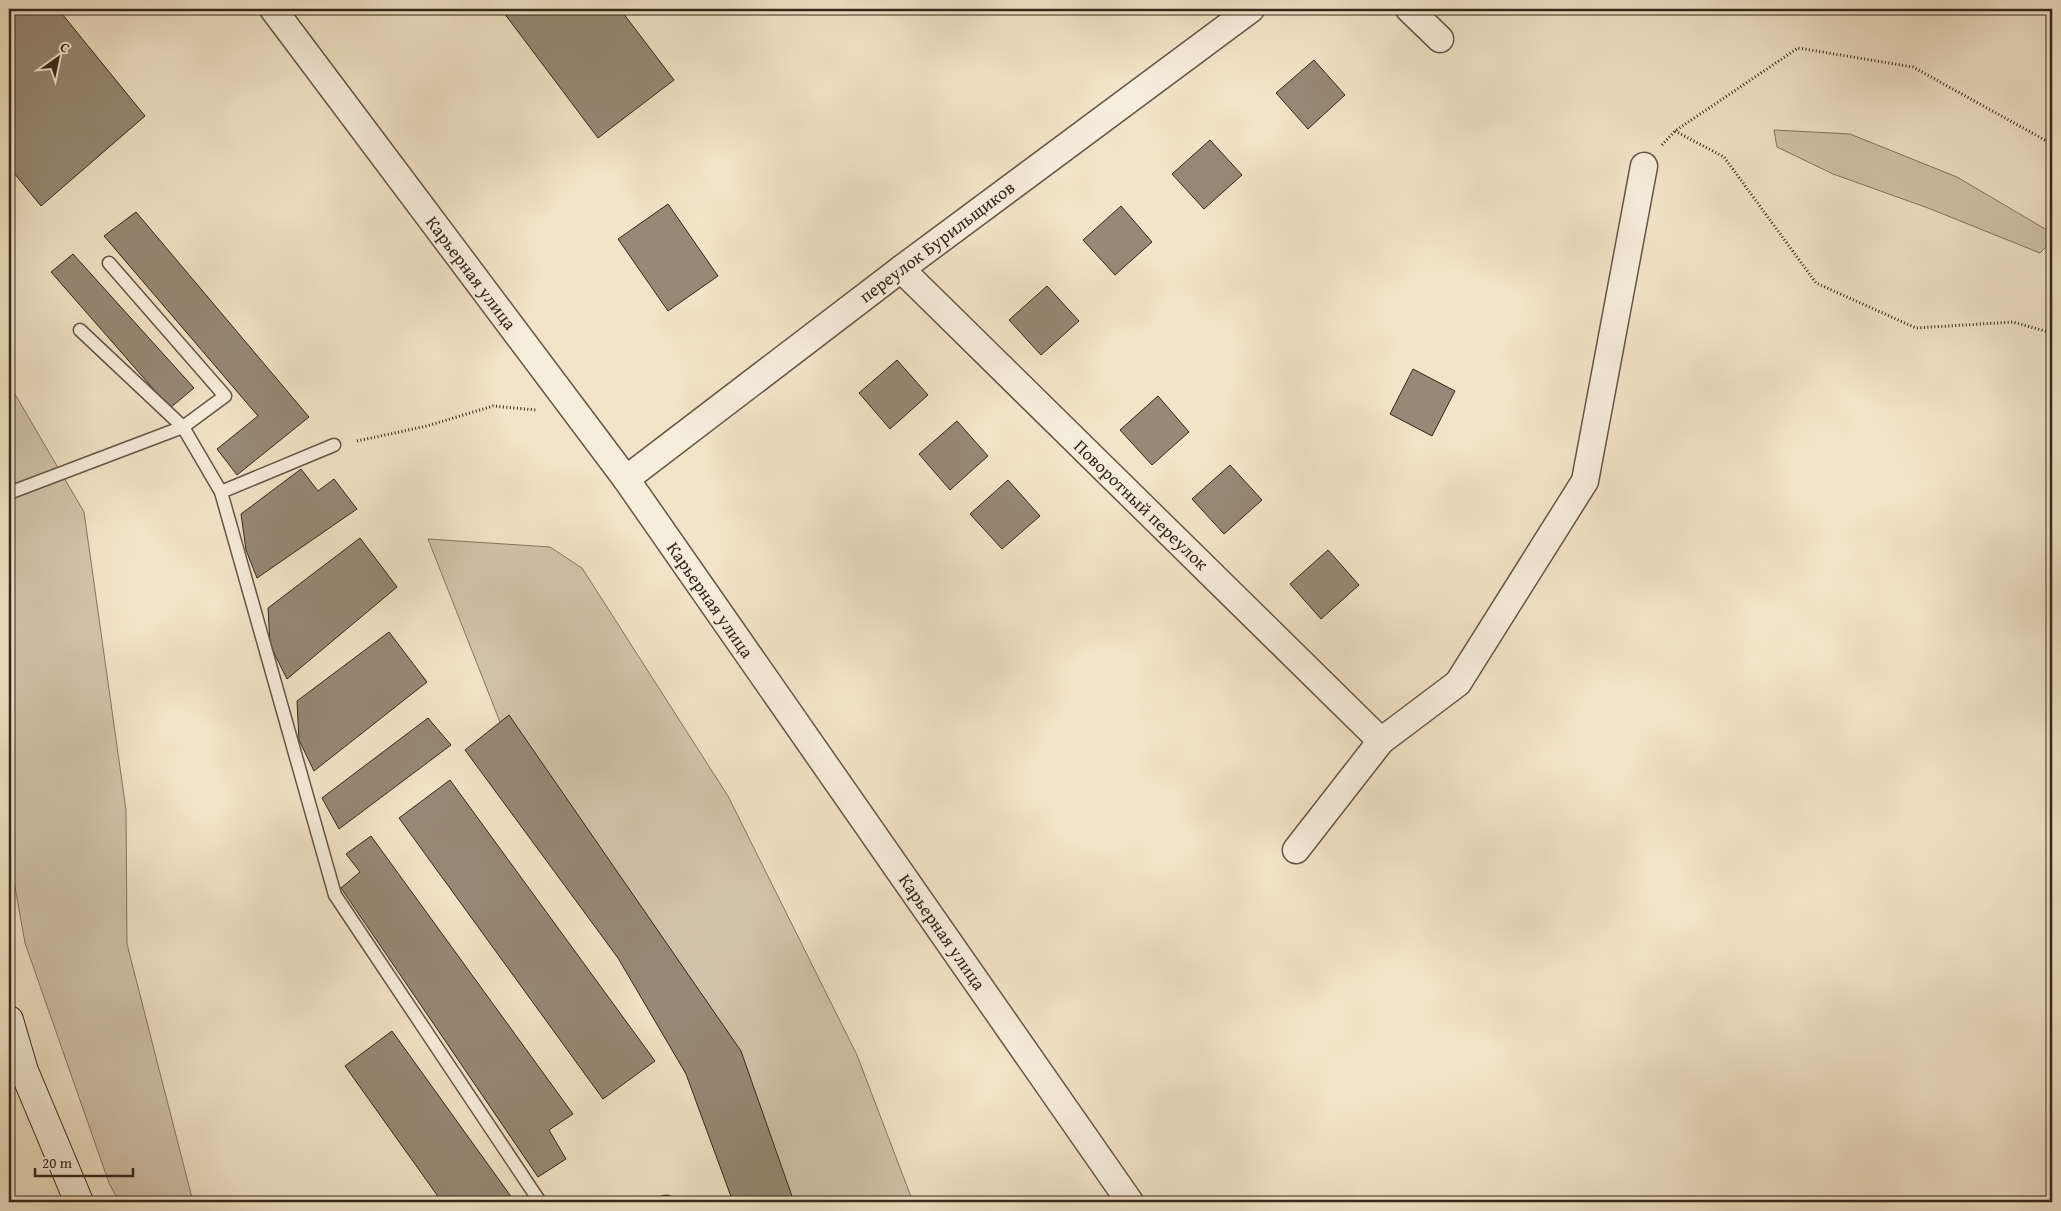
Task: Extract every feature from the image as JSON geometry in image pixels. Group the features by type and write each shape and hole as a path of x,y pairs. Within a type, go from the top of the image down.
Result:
{"main road":[{"path":"9,1020 24,1071 79,1202"}],"street":[{"name":"Карьерная улица","path":"273,9 626,479 1130,1202"},
{"name":"переулок Бурильщиков","path":"626,479 901,269 1251,9"},
{"path":"1409,9 1440,39"},
{"path":"1296,850 1382,741 1458,683 1585,481 1644,166"},
{"name":"Поворотный переулок","path":"901,269 1382,741"}],"lane":[{"path":"9,493 183,427 226,396 109,263"},
{"path":"80,330 183,427 221,492 335,895 540,1202"},
{"path":"221,492 334,445"}],"path":[{"path":"2052,144 1913,67 1798,48 1675,131 1724,157 1816,283 1916,328 2013,322 2052,333"},
{"path":"334,445 426,426 493,406 576,413"}],"shaded area":[{"path":"1774,130 1850,134 1957,177 2052,233 2052,241 2040,253 1928,208 1833,174 1777,147"},
{"path":"9,384 84,512 126,810 127,944 193,1202 119,1202 109,1183 25,943 9,853"},
{"path":"428,539 550,547 582,568 728,796 857,1055 913,1202 770,1202 757,1161 500,722"}],"building":[{"path":"9,9 58,9 145,116 41,206 9,167"},
{"path":"501,9 620,9 674,80 598,138"},
{"path":"1314,60 1345,95 1308,129 1276,93"},
{"path":"1210,140 1242,175 1204,209 1172,174"},
{"path":"668,204 718,276 668,311 618,239"},
{"path":"1121,206 1152,242 1115,275 1083,240"},
{"path":"136,212 309,417 237,475 217,449 258,416 104,236"},
{"path":"73,254 194,388 170,408 51,272"},
{"path":"1047,286 1079,321 1041,355 1009,320"},
{"path":"897,360 928,395 890,429 859,393"},
{"path":"1413,369 1455,391 1432,436 1390,414"},
{"path":"1158,396 1189,432 1152,465 1120,430"},
{"path":"957,421 988,456 950,490 919,454"},
{"path":"1230,465 1262,500 1224,534 1192,499"},
{"path":"301,469 318,491 334,479 357,509 257,578 246,550 241,514"},
{"path":"1008,480 1040,516 1002,549 970,514"},
{"path":"360,538 397,587 287,679 270,645 268,608"},
{"path":"1328,550 1359,585 1321,619 1290,584"},
{"path":"389,632 427,682 314,771 299,740 297,701"},
{"path":"509,715 741,1051 794,1202 733,1202 686,1074 618,958 465,750"},
{"path":"428,718 451,745 339,829 322,798"},
{"path":"450,780 655,1061 603,1099 399,818"},
{"path":"371,836 573,1114 549,1130 566,1159 538,1177 341,888 360,872 346,854"},
{"path":"392,1031 515,1202 442,1202 345,1066"}]}
